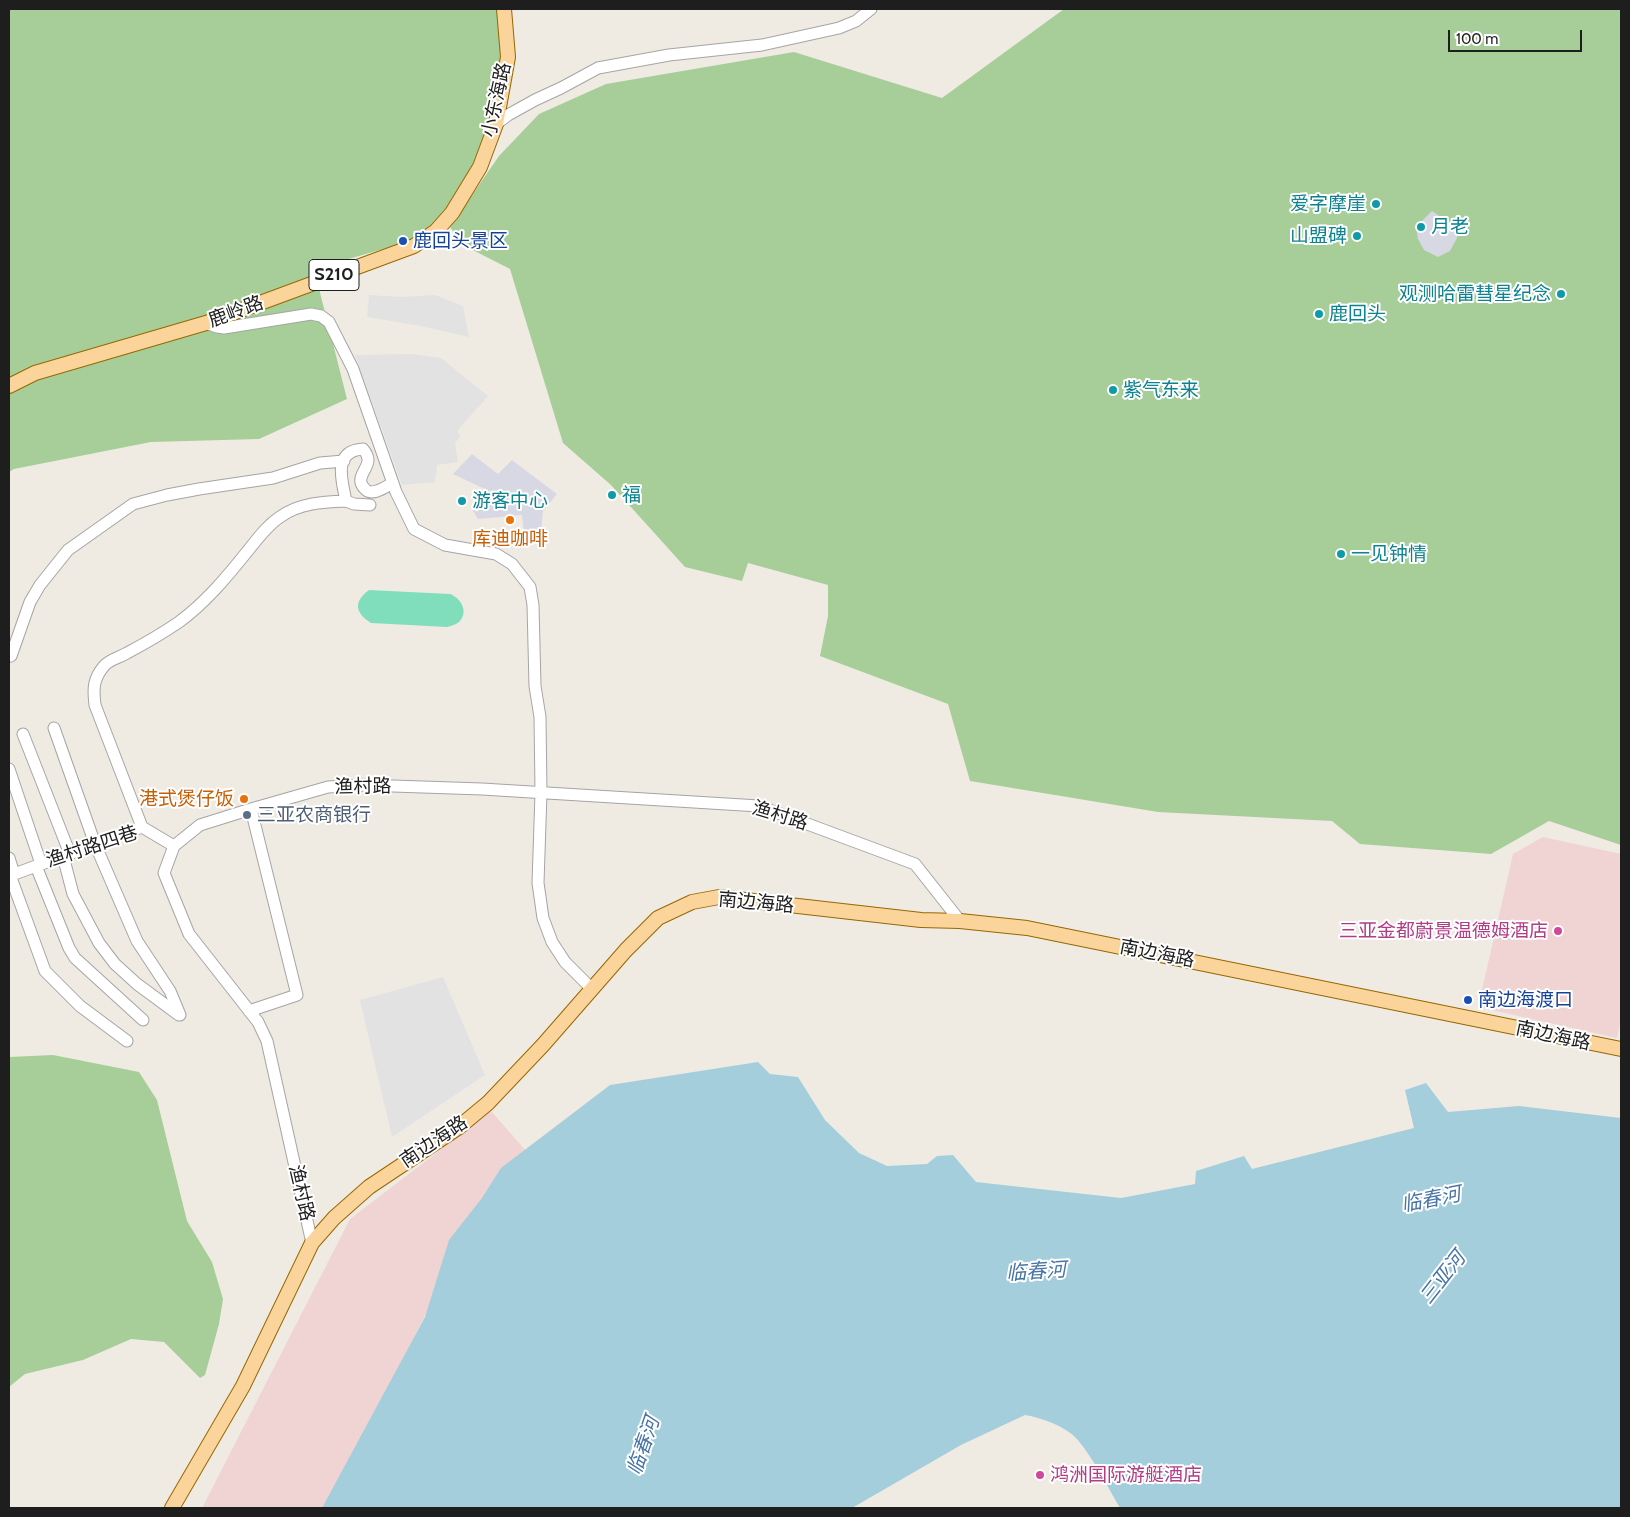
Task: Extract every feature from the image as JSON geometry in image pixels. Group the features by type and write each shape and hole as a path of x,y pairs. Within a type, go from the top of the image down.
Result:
{"main road":[{"name":"小东海路","path":"452,213 480,167 496,124 508,57 504,9"},
{"name":"鹿岭路","path":"9,386 35,373 206,323 414,246 436,231 452,213"},
{"name":"南边海路","path":"172,1508 242,1386 312,1243 334,1218 369,1186 459,1126 488,1103 543,1045 626,950 658,918 692,902 719,897 921,920 960,921 1027,928 1621,1049"}],"street":[{"path":"496,124 514,111 598,68 669,55 762,45 839,28 856,21 871,9"},
{"path":"206,323 217,328 224,328 311,314 321,316 329,322 353,369 393,483 414,529 445,545 496,554 512,564 530,587 533,605 535,686 540,717 541,793 538,883 543,918 552,942 565,962 592,989"},
{"path":"346,501 340,473 347,454 353,450 363,449 365,452 368,463 361,479 366,491 371,492 382,489 393,483"},
{"path":"11,656 30,602 40,585 68,550 133,504 175,493 273,478 320,463 344,461"},
{"path":"142,827 95,705 94,680 104,666 112,659 127,654 179,622 206,599 266,530 280,517 312,503 346,501 354,504 370,505"},
{"path":"23,734 66,855 73,894 99,943 114,964 137,984 180,1015 170,991 137,941 95,844 54,728"},
{"path":"9,769 38,865 69,948 75,958 143,1020"},
{"name":"渔村路","path":"312,1243 267,1041 258,1022 189,934 164,873 174,846 200,825 328,787 363,785 759,806 915,864 960,921"},
{"path":"249,1011 297,995 251,809"},
{"name":"渔村路四巷","path":"11,875 142,827 174,846"},
{"path":"9,858 11,875 45,971 80,1006 127,1041"}],"shaded area":[{"path":"1432,211 1457,228 1457,238 1450,251 1438,257 1424,250 1418,239 1416,227"},
{"path":"369,295 400,297 435,295 463,306 469,337 421,326 367,317"},
{"path":"411,354 441,358 488,396 457,431 461,436 455,443 458,462 437,465 435,482 402,485 355,355"},
{"path":"472,454 498,474 512,460 557,494 543,511 541,532 524,532 522,515 478,519 473,511 487,490 453,474"},
{"name":"三亚金都蔚景温德姆酒店","path":"1543,837 1621,854 1621,1019 1617,1038 1478,1007 1513,854"},
{"path":"443,977 485,1075 392,1137 360,1000"},
{"path":"491,1111 528,1153 470,1224 330,1508 202,1508 350,1219"}],"green space":[{"path":"9,9 500,9 505,105 460,196 428,236 314,269 347,399 259,439 151,442 14,469 9,472"},
{"path":"1064,9 1621,9 1621,845 1549,821 1491,854 1360,844 1332,821 1158,812 970,781 948,704 820,656 828,616 828,585 748,563 742,581 685,567 611,485 563,443 510,269 463,245 450,227 499,156 539,114 606,84 794,52 942,98"},
{"path":"369,590 450,594 462,606 462,618 454,625 447,627 371,623 362,615 358,607 360,599"},
{"path":"53,1055 139,1072 157,1100 187,1221 212,1262 223,1299 219,1324 205,1375 200,1378 164,1342 131,1339 83,1360 25,1374 9,1387 9,1057"}],"water":[{"path":"758,1062 770,1074 798,1077 825,1120 859,1153 887,1166 927,1164 937,1156 953,1155 976,1182 1121,1198 1195,1184 1196,1171 1244,1156 1252,1169 1414,1128 1405,1090 1426,1083 1448,1112 1519,1106 1621,1118 1621,1508 1120,1508 1095,1464 1072,1434 1053,1423 1025,1415 961,1445 852,1508 322,1508 425,1317 449,1240 482,1198 501,1168 610,1085"}],"place":[{"name":"爱字摩崖","path":"1376,204"},
{"name":"月老","path":"1421,227"},
{"name":"山盟碑","path":"1357,236"},
{"name":"鹿回头景区","path":"403,241"},
{"name":"观测哈雷彗星纪念","path":"1561,294"},
{"name":"鹿回头","path":"1319,314"},
{"name":"紫气东来","path":"1113,390"},
{"name":"福","path":"612,495"},
{"name":"游客中心","path":"462,501"},
{"name":"库迪咖啡","path":"510,520"},
{"name":"一见钟情","path":"1341,554"},
{"name":"港式煲仔饭","path":"244,799"},
{"name":"三亚农商银行","path":"247,815"},
{"name":"三亚金都蔚景温德姆酒店","path":"1558,931"},
{"name":"南边海渡口","path":"1468,1000"},
{"name":"鸿洲国际游艇酒店","path":"1040,1475"}],"water label":[{"name":"临春河","path":"1431,1200"},
{"name":"临春河","path":"1036,1272"},
{"name":"三亚河","path":"1443,1278"},
{"name":"临春河","path":"644,1446"}]}
